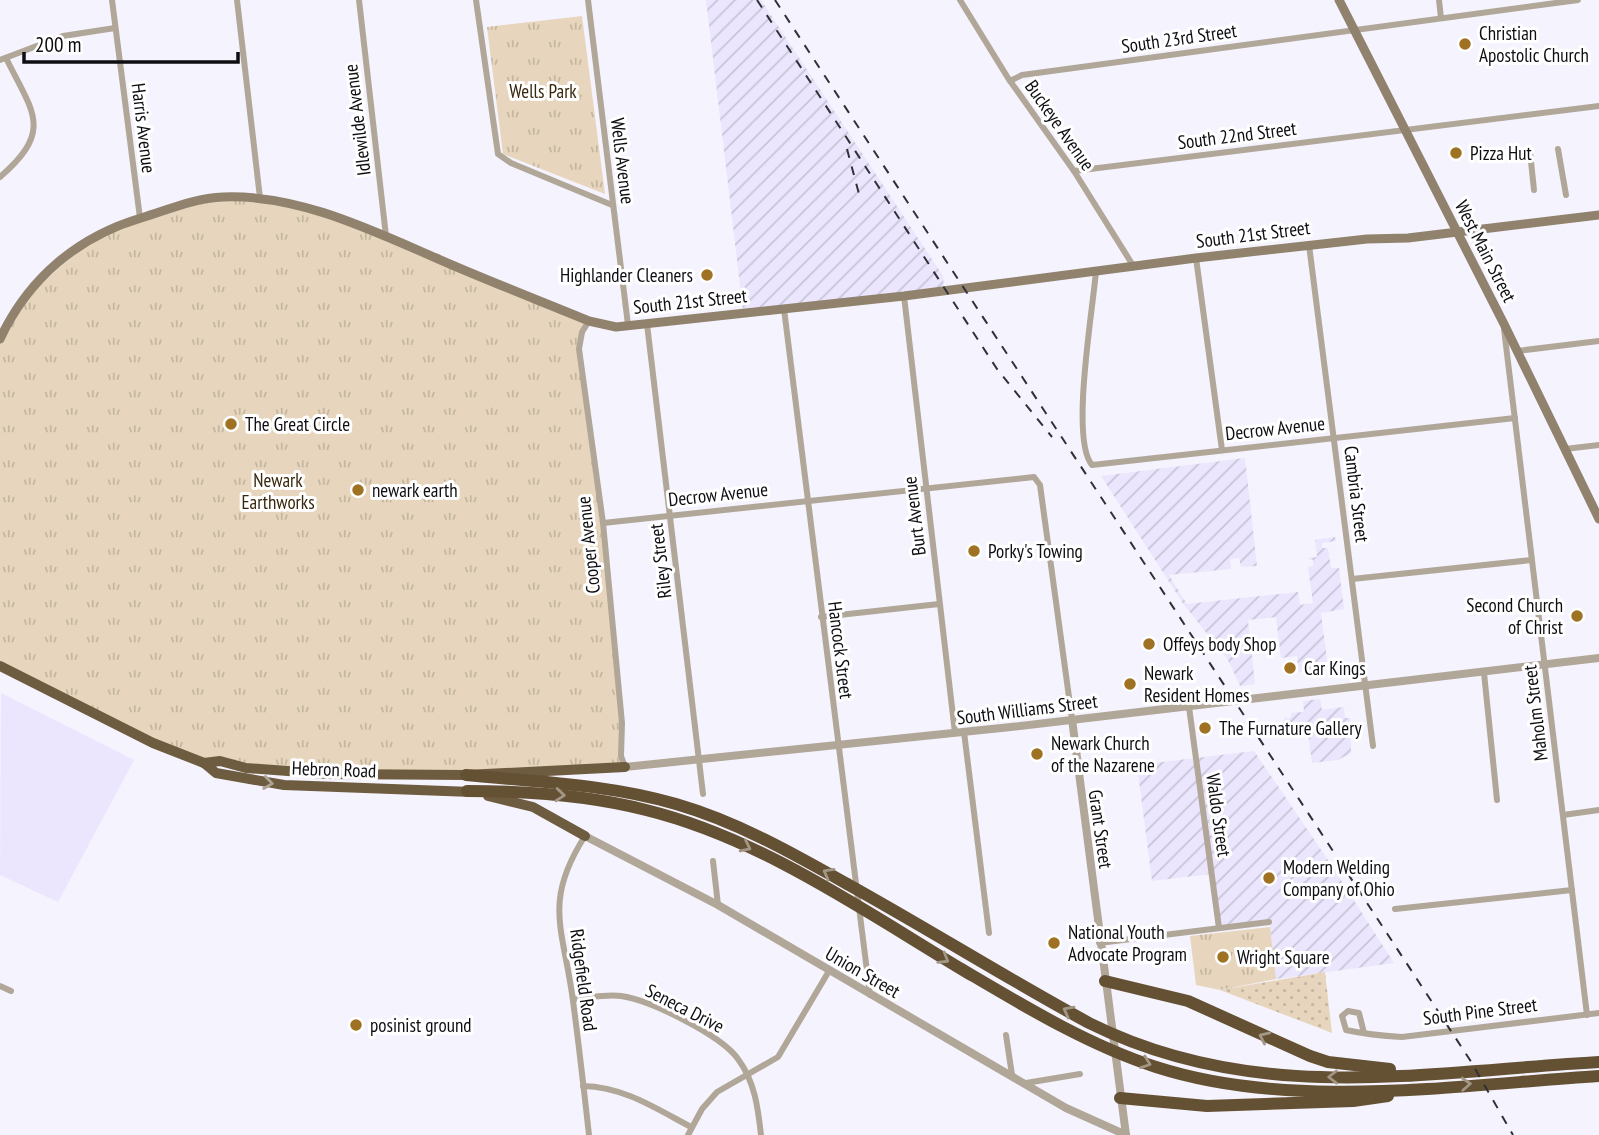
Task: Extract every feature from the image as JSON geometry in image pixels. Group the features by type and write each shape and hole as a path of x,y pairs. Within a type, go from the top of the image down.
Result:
{"highway":[{"name":"Hebron Road","path":"0,666 153,743 204,763 216,772 284,785 467,791 523,803 585,836"},
{"name":"Hebron Road","path":"204,763 220,761 246,768 303,774 466,775 625,767"},
{"path":"466,775 600,787 642,795 709,815 770,841 816,866 1089,1023 1162,1052 1252,1073 1332,1078 1599,1062"},
{"path":"467,791 552,794 600,800 648,810 721,835 820,886 1071,1030 1156,1067 1256,1089 1333,1092 1599,1076"},
{"path":"1105,981 1188,1001 1287,1048 1328,1062 1450,1073"},
{"path":"1572,1064 1599,1053"},
{"path":"1583,1077 1599,1083"},
{"path":"1120,1098 1181,1105 1231,1106 1385,1098 1398,1089"}],"main road":[{"name":"West Main Street","path":"1339,0 1504,324 1599,519"},
{"name":"South 21st Street","path":"0,339 10,318 32,286 60,259 93,237 140,218 200,199 260,198 298,206 387,236 605,326 628,326 904,296 1196,258 1599,215"}],"street":[{"name":"Harris Avenue","path":"112,0 140,218"},
{"path":"237,0 260,198"},
{"name":"Idlewilde Avenue","path":"359,0 387,236"},
{"path":"476,0 498,154 511,163 612,205"},
{"name":"Wells Avenue","path":"588,0 628,326"},
{"name":"Buckeye Avenue","path":"960,0 1134,267"},
{"path":"1439,0 1441,18"},
{"name":"South 23rd Street","path":"1010,80 1022,75 1578,0"},
{"path":"0,177 22,158 31,144 33,132 29,104 3,59 63,37 116,28"},
{"name":"South 22nd Street","path":"1074,172 1599,106"},
{"path":"1558,149 1566,195"},
{"path":"1530,152 1534,190"},
{"name":"Cambria Street","path":"1309,245 1373,746"},
{"path":"1196,258 1222,450"},
{"name":"Decrow Avenue","path":"1096,271 1082,413 1082,444 1086,458 1092,465 1515,418"},
{"name":"Burt Avenue","path":"904,296 939,604 989,933"},
{"name":"Hancock Street","path":"784,309 870,995"},
{"name":"Cooper Avenue","path":"589,321 582,332 579,349 603,523 621,709 621,756 625,767"},
{"name":"Riley Street","path":"647,324 703,794"},
{"name":"Maholm Street","path":"1504,324 1587,1015"},
{"path":"1517,351 1599,341"},
{"path":"1565,449 1599,445"},
{"name":"Decrow Avenue","path":"603,523 1026,476 1034,477 1040,485"},
{"name":"Grant Street","path":"1040,485 1126,1135"},
{"path":"1352,579 1532,559"},
{"path":"821,617 939,604"},
{"name":"South Williams Street","path":"625,767 698,762 959,733 1599,658"},
{"path":"1484,673 1497,800"},
{"name":"Waldo Street","path":"1189,707 1219,928"},
{"path":"1563,815 1599,810"},
{"name":"Union Street","path":"585,836 718,905 1066,1108 1126,1135"},
{"name":"Ridgefield Road","path":"585,836 566,865 559,914 573,999 589,1135"},
{"path":"713,861 718,905"},
{"path":"1395,909 1572,890"},
{"path":"1099,943 1269,922"},
{"path":"688,1135 717,1092 769,1065 783,1051 829,971"},
{"path":"0,986 11,992"},
{"name":"Seneca Drive","path":"573,999 615,995 652,1005 726,1047 737,1057 755,1092 761,1135"},
{"name":"South Pine Street","path":"1364,1033 1402,1037 1599,1013"},
{"path":"1006,1035 1012,1075"},
{"path":"1026,1083 1080,1074"},
{"path":"583,1086 610,1087 624,1092 691,1127"}],"shaded area":[{"path":"706,0 761,0 943,276 944,287 743,310"},
{"path":"1245,458 1257,566 1241,567 1239,558 1230,559 1231,569 1169,575 1185,601 1187,604 1298,592 1300,605 1313,603 1308,567 1313,566 1313,560 1307,558 1317,557 1315,540 1335,537 1336,541 1322,543 1322,548 1328,548 1331,568 1339,568 1344,609 1321,613 1328,668 1299,672 1297,656 1281,658 1276,617 1248,620 1255,684 1240,686 1228,660 1184,605 1101,476"},
{"path":"1,693 134,760 58,902 0,875"},
{"path":"1320,699 1322,710 1344,707 1345,718 1350,718 1351,753 1338,760 1312,763 1308,733 1286,736 1284,718 1291,718 1291,713 1304,712 1303,701"},
{"name":"Modern Welding Company of Ohio","path":"1254,751 1394,963 1276,979 1269,922 1219,928 1211,874 1152,881 1137,765"}],"green space":[{"name":"Wells Park","path":"582,16 605,194 503,154 487,27"},
{"name":"Newark Earthworks","path":"222,197 301,206 589,321 579,350 603,523 625,767 303,774 204,763 0,666 0,339 20,303 93,237"},
{"path":"1270,927 1276,979 1220,990 1196,985 1190,936"},
{"path":"1325,972 1332,1033 1220,990"}],"railway":[{"path":"757,0 997,369 1052,437"},
{"path":"775,0 1470,1060 1513,1135"},
{"path":"847,149 859,194"}],"place":[{"name":"Christian Apostolic Church","path":"1465,44"},
{"name":"Pizza Hut","path":"1456,153"},
{"name":"Highlander Cleaners","path":"707,275"},
{"name":"The Great Circle","path":"231,424"},
{"name":"newark earth","path":"358,490"},
{"name":"Porky's Towing","path":"974,551"},
{"name":"Second Church of Christ","path":"1577,616"},
{"name":"Offeys body Shop","path":"1149,644"},
{"name":"Car Kings","path":"1290,668"},
{"name":"Newark Resident Homes","path":"1130,684"},
{"name":"The Furnature Gallery","path":"1205,728"},
{"name":"Newark Church of the Nazarene","path":"1037,754"},
{"name":"Modern Welding Company of Ohio","path":"1269,878"},
{"name":"National Youth Advocate Program","path":"1054,943"},
{"name":"Wright Square","path":"1223,957"},
{"name":"posinist ground","path":"356,1025"}]}
